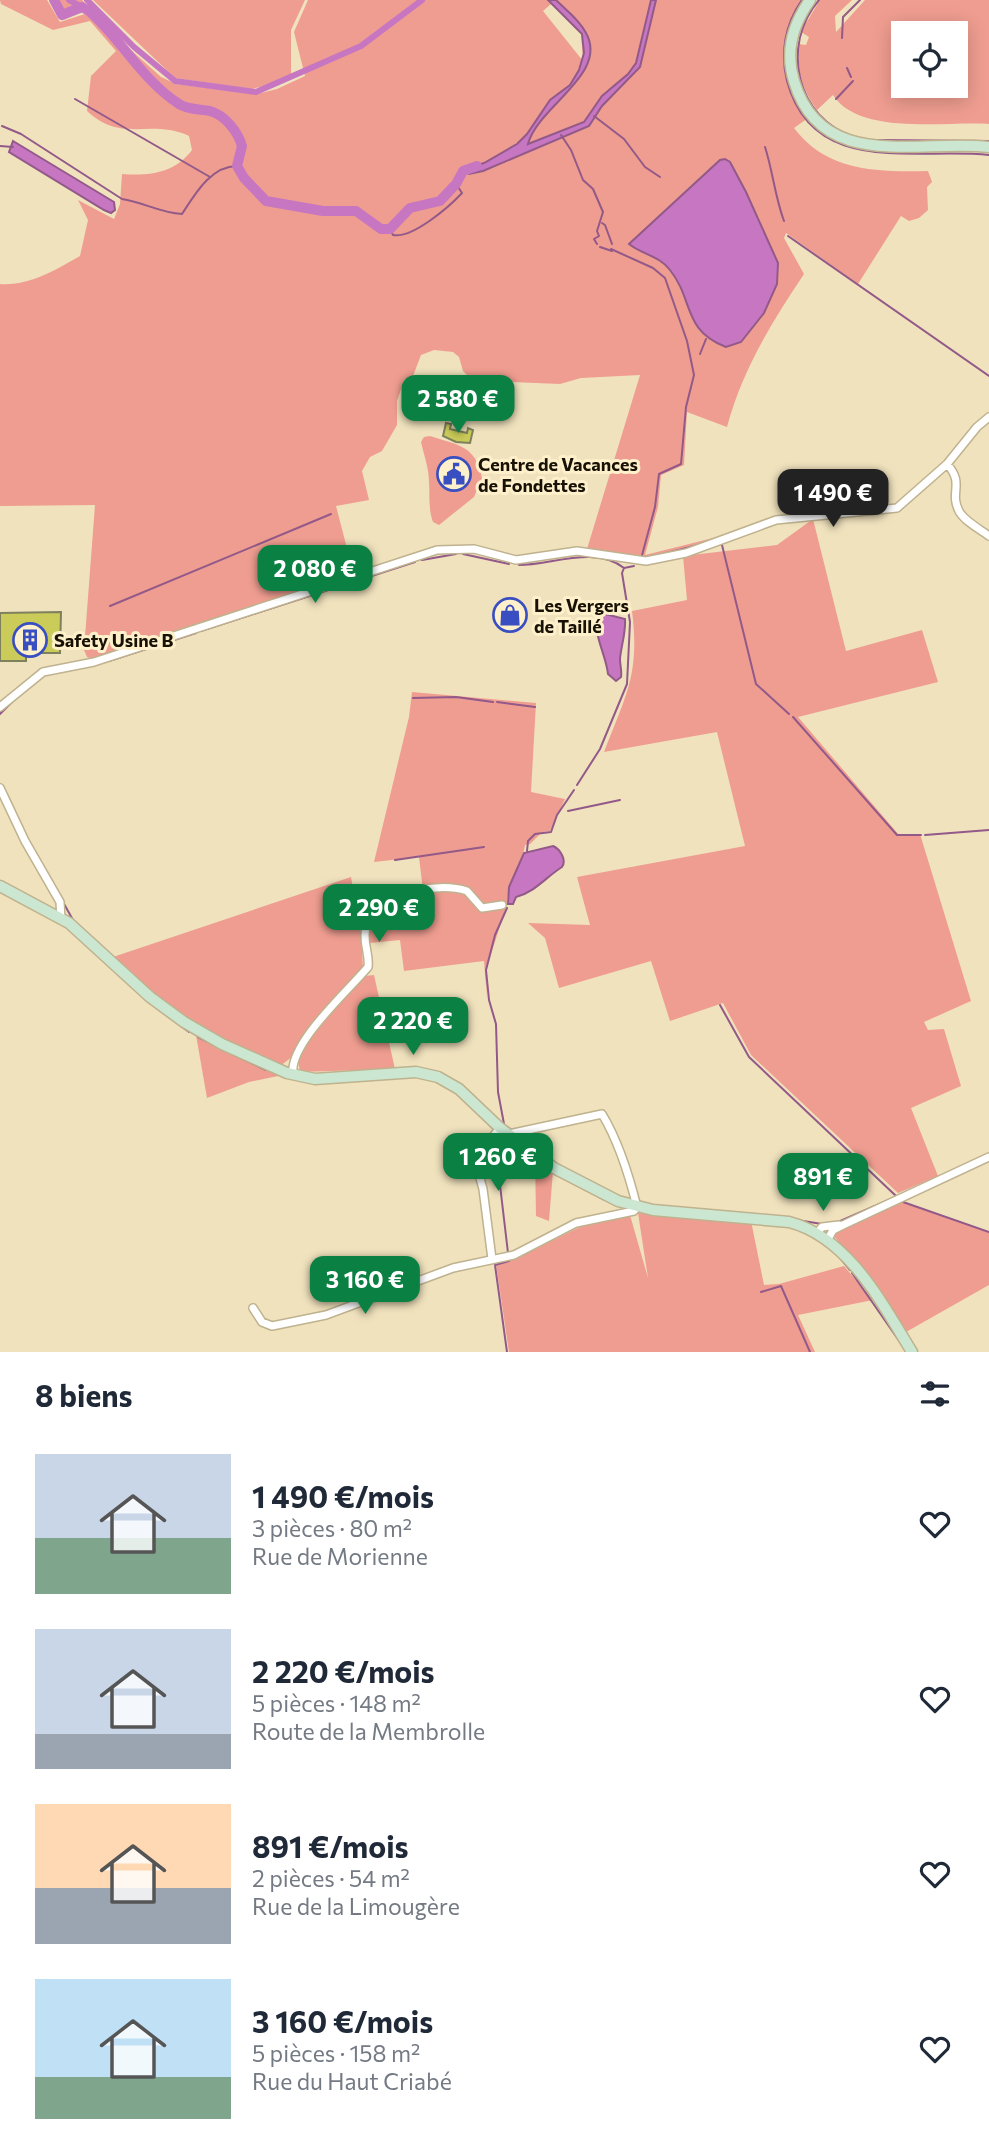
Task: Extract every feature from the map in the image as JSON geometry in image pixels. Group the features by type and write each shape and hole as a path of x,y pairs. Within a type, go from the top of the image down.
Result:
{"street":[{"path":"810,0 799,18 793,36 791,68 802,101 824,127 846,140 867,146 989,147"},
{"path":"0,708 30,681 50,669 94,662 437,550 474,549 516,560 578,551 646,561 686,553 776,520 897,509 947,464 977,427 989,417"},
{"path":"947,464 957,478 958,509 962,516 989,536"},
{"path":"0,788 24,841 60,902 61,919"},
{"path":"0,886 61,919 88,939 150,997 184,1022 222,1044 293,1075 315,1079 427,1073 459,1089 504,1130 576,1181 637,1207 789,1222 818,1232 828,1239 856,1271 912,1352"},
{"path":"293,1075 292,1064 304,1043 368,967 366,927 383,904 404,894 448,889 467,891 482,908 502,905"},
{"path":"492,1259 484,1189 476,1164 480,1152 504,1130 602,1114 612,1130 637,1207"},
{"path":"828,1239 833,1230 989,1157"},
{"path":"253,1308 260,1320 269,1326 306,1320 443,1272 523,1251 576,1223 634,1211 637,1207"},
{"path":"818,1232 825,1226 843,1225"}],"shaded area":[{"path":"0,0 47,0 60,22 88,13 145,80 182,107 214,113 189,106 172,97 85,6 63,13 55,0 82,0 161,77 176,84 257,94 277,89 305,76 294,32 308,0 802,0 788,30 784,60 791,90 808,118 794,128 807,143 838,161 872,169 928,171 932,182 927,187 928,210 919,218 909,221 901,216 858,284 786,233 784,238 804,274 750,366 727,427 687,412 684,465 661,475 658,507 645,555 721,536 682,550 641,559 587,549 640,375 581,378 560,384 512,382 503,388 500,403 485,414 477,408 472,380 463,371 459,357 453,352 434,350 421,355 413,376 404,380 397,401 397,425 382,451 370,457 362,471 369,500 336,506 354,575 92,659 87,657 84,650 95,505 0,506 0,284 32,280 80,256 88,220 78,200 114,219 120,204 122,174 152,173 170,168 192,150 189,136 162,129 124,129 100,121 87,111 91,76 116,51 90,21 53,30 1,4","holes":["551,4 581,33 583,61 543,11"]},
{"path":"93,0 305,0 291,30 291,76 251,89 175,78"},
{"path":"548,0 556,0 577,19 591,48 588,62 580,76 534,130 528,144 584,122 602,96 628,74 636,63 651,0 656,0 640,67 602,106 589,126 483,171 469,174 464,169 484,163 517,144 550,100 570,85 579,70 584,53 582,34"},
{"path":"820,0 852,0 835,16 836,32 865,0 989,0 989,124 905,124 882,121 845,108 833,95 817,110 807,95 799,71 798,44 806,45 809,37 801,32"},
{"path":"13,141 114,202 115,210 111,213 104,210 9,152"},
{"path":"720,160 730,162 746,192 778,263 777,284 764,313 741,342 726,347 712,340 695,323 683,292 666,265 629,244"},
{"path":"430,436 464,448 475,459 482,478 474,497 439,525 433,522 431,517 428,472 421,442 424,437"},
{"path":"813,519 846,651 922,630 938,682 798,717 899,835 920,834 971,1001 924,1022 928,1030 944,1029 961,1086 911,1108 938,1176 898,1193 751,1055 723,1003 670,1021 651,961 559,988 545,938 528,923 590,925 577,877 745,846 717,732 604,752 629,684 634,652 632,611 687,600 683,556 777,545"},
{"path":"605,614 625,619 620,659 621,677 616,681 608,674 597,632 597,618"},
{"path":"412,692 536,703 531,792 565,799 550,831 542,832 530,844 525,845 509,888 507,905 503,903 502,907 506,907 486,970 487,998 484,961 404,971 400,940 370,943 369,928 379,907 423,890 419,857 374,862 409,717"},
{"path":"553,846 562,855 562,867 535,888 516,897 513,904 508,904 509,887 524,853"},
{"path":"351,877 361,934 363,968 305,1034 292,1057 280,1066 209,1032 166,1005 113,957"},
{"path":"374,975 395,1069 300,1072 298,1060 311,1038 357,983 365,976"},
{"path":"196,1035 283,1075 249,1082 207,1098"},
{"path":"535,1158 553,1171 549,1221 536,1216"},
{"path":"900,1201 989,1232 989,1285 906,1332 878,1290 834,1236 841,1228"},
{"path":"638,1213 751,1221 764,1285 779,1284 844,1266 873,1300 798,1315 815,1352 509,1352 496,1264 508,1262 588,1223 630,1215 648,1278"}],"building":[{"path":"446,423 451,424 450,429 467,433 468,428 473,430 470,443 456,442 443,436"},
{"name":"Safety Usine B","path":"61,612 60,653 26,653 26,661 0,661 0,613"}],"waterway":[{"path":"54,0 62,15 82,7 89,11 143,72 179,104 216,113 226,120 242,146 237,166 244,178 266,201 323,211 356,211 381,229 390,229 410,208 440,201 456,184 463,171 477,166"},
{"path":"69,0 82,7"},
{"path":"87,0 134,47 175,81 256,92 361,46 422,0"},
{"path":"802,0 788,29 784,49 785,70 800,112 819,132 843,145 870,151 989,155"},
{"path":"819,0 807,18 800,38 800,79 807,98 819,114 835,128 855,137"},
{"path":"842,38 843,17 860,0"},
{"path":"847,68 851,77"},
{"path":"836,99 853,81"},
{"path":"75,99 210,177"},
{"path":"594,116 624,139 645,167 660,177"},
{"path":"2,126 21,134 122,199 174,213 182,214 198,190 212,176 228,167 237,166"},
{"path":"561,135 571,150 583,180 593,189 603,212 597,231 599,236 594,239 597,244"},
{"path":"875,140 989,141"},
{"path":"0,146 13,147"},
{"path":"765,147 784,221"},
{"path":"390,229 393,235 401,235 430,221 462,193 456,184"},
{"path":"602,223 612,244"},
{"path":"788,236 989,376"},
{"path":"600,247 612,251"},
{"path":"611,249 653,268 665,278 687,341 694,375 686,407 681,464 659,474 655,507 641,559"},
{"path":"700,354 706,339"},
{"path":"110,606 331,514"},
{"path":"663,554 698,545"},
{"path":"722,545 756,684 789,714"},
{"path":"422,560 456,554"},
{"path":"463,554 509,564"},
{"path":"519,565 586,557 612,561 624,568"},
{"path":"201,631 415,562"},
{"path":"577,785 600,749 627,684 630,622 622,573 624,568 634,566"},
{"path":"109,661 196,633"},
{"path":"413,698 456,697 493,702"},
{"path":"0,714 12,702"},
{"path":"497,702 535,707"},
{"path":"793,717 897,835 921,835"},
{"path":"527,851 528,841 535,834 551,832 557,815 574,790"},
{"path":"568,811 620,800"},
{"path":"925,835 989,830"},
{"path":"395,860 484,847"},
{"path":"63,902 73,920"},
{"path":"504,1124 498,1092 496,1024 489,1000 486,970 495,935 507,908"},
{"path":"720,1005 749,1057 895,1195"},
{"path":"154,1006 189,1032"},
{"path":"198,1037 216,1046"},
{"path":"224,1050 266,1070"},
{"path":"502,1133 500,1185 508,1253"},
{"path":"555,1174 605,1200"},
{"path":"838,1222 900,1195"},
{"path":"903,1202 989,1232"},
{"path":"696,1209 753,1214"},
{"path":"797,1220 822,1224"},
{"path":"833,1238 840,1245"},
{"path":"841,1259 850,1270"},
{"path":"507,1352 495,1265 509,1261"},
{"path":"852,1273 902,1345"},
{"path":"761,1292 781,1286 810,1352"}],"place":[{"name":"Centre de Vacances de Fondettes","path":"454,474"},
{"name":"Les Vergers de Taillé","path":"510,615"},
{"name":"Safety Usine B","path":"30,640"}]}
